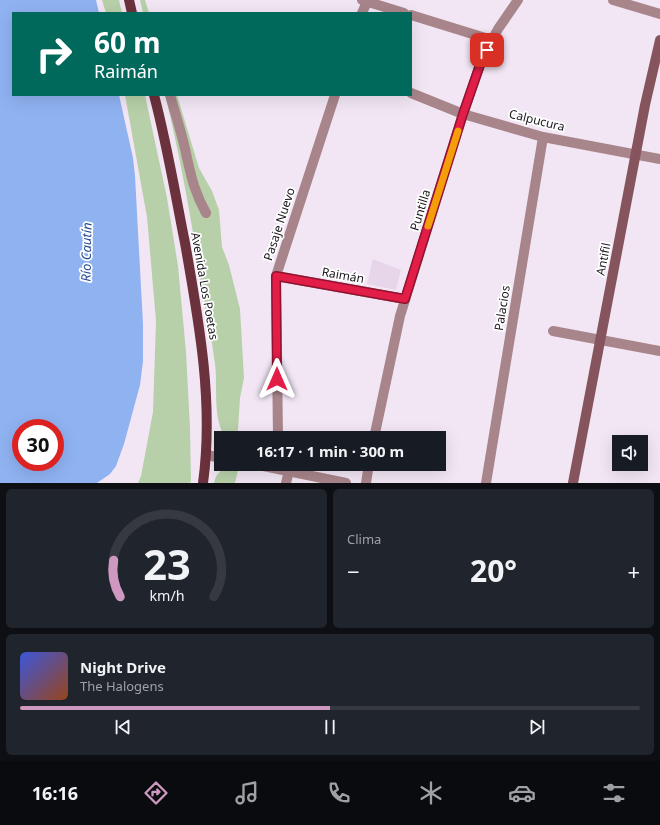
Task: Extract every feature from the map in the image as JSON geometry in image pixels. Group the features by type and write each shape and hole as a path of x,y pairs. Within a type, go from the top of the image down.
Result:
{"main road":[{"path":"129,0 132,12"},
{"name":"Avenida Los Poetas","path":"154,96 166,141 202,348 206,400 207,455 203,483"}],"street":[{"name":"Puntilla","path":"375,431 394,340 405,299 463,114 481,62 492,40 518,0"},
{"path":"613,0 660,14"},
{"path":"362,12 364,1 401,12"},
{"path":"412,15 492,40"},
{"name":"Antifil","path":"573,483 647,92 660,40"},
{"name":"Calpucura","path":"412,93 463,114 543,137 660,159"},
{"path":"170,96 195,191 206,213"},
{"name":"Pasaje Nuevo","path":"278,431 276,276 335,96"},
{"name":"Palacios","path":"486,483 543,137"},
{"name":"Raimán","path":"276,276 405,299"},
{"path":"553,331 660,351"},
{"path":"207,455 214,456"},
{"path":"286,483 289,471 346,483"},
{"path":"366,483 368,471"}],"shaded area":[{"path":"373,259 401,270 396,290 367,284"}],"green space":[{"path":"102,0 119,0 122,12 106,12"},
{"path":"140,0 145,0 149,12 143,12"},
{"path":"125,96 145,96 167,198 178,266 186,352 191,482 188,483 138,483 141,476 153,412 156,321 147,217"},
{"path":"165,96 177,96 199,168 212,191 219,210 222,247 229,265 240,309 244,378 240,398 238,431 222,431 219,422 216,402 215,364 186,192"},
{"path":"238,471 235,483 214,483 219,472"}],"water":[{"name":"Río Cautín","path":"0,0 96,0 99,12 12,12 12,96 119,96 133,158 135,176 143,324 143,361 140,385 124,444 116,466 110,474 97,483 0,483"}],"slow traffic":[{"path":"428,226 458,131"}],"route":[{"path":"277,379 276,276 405,299 463,114 481,62 487,50"}]}
